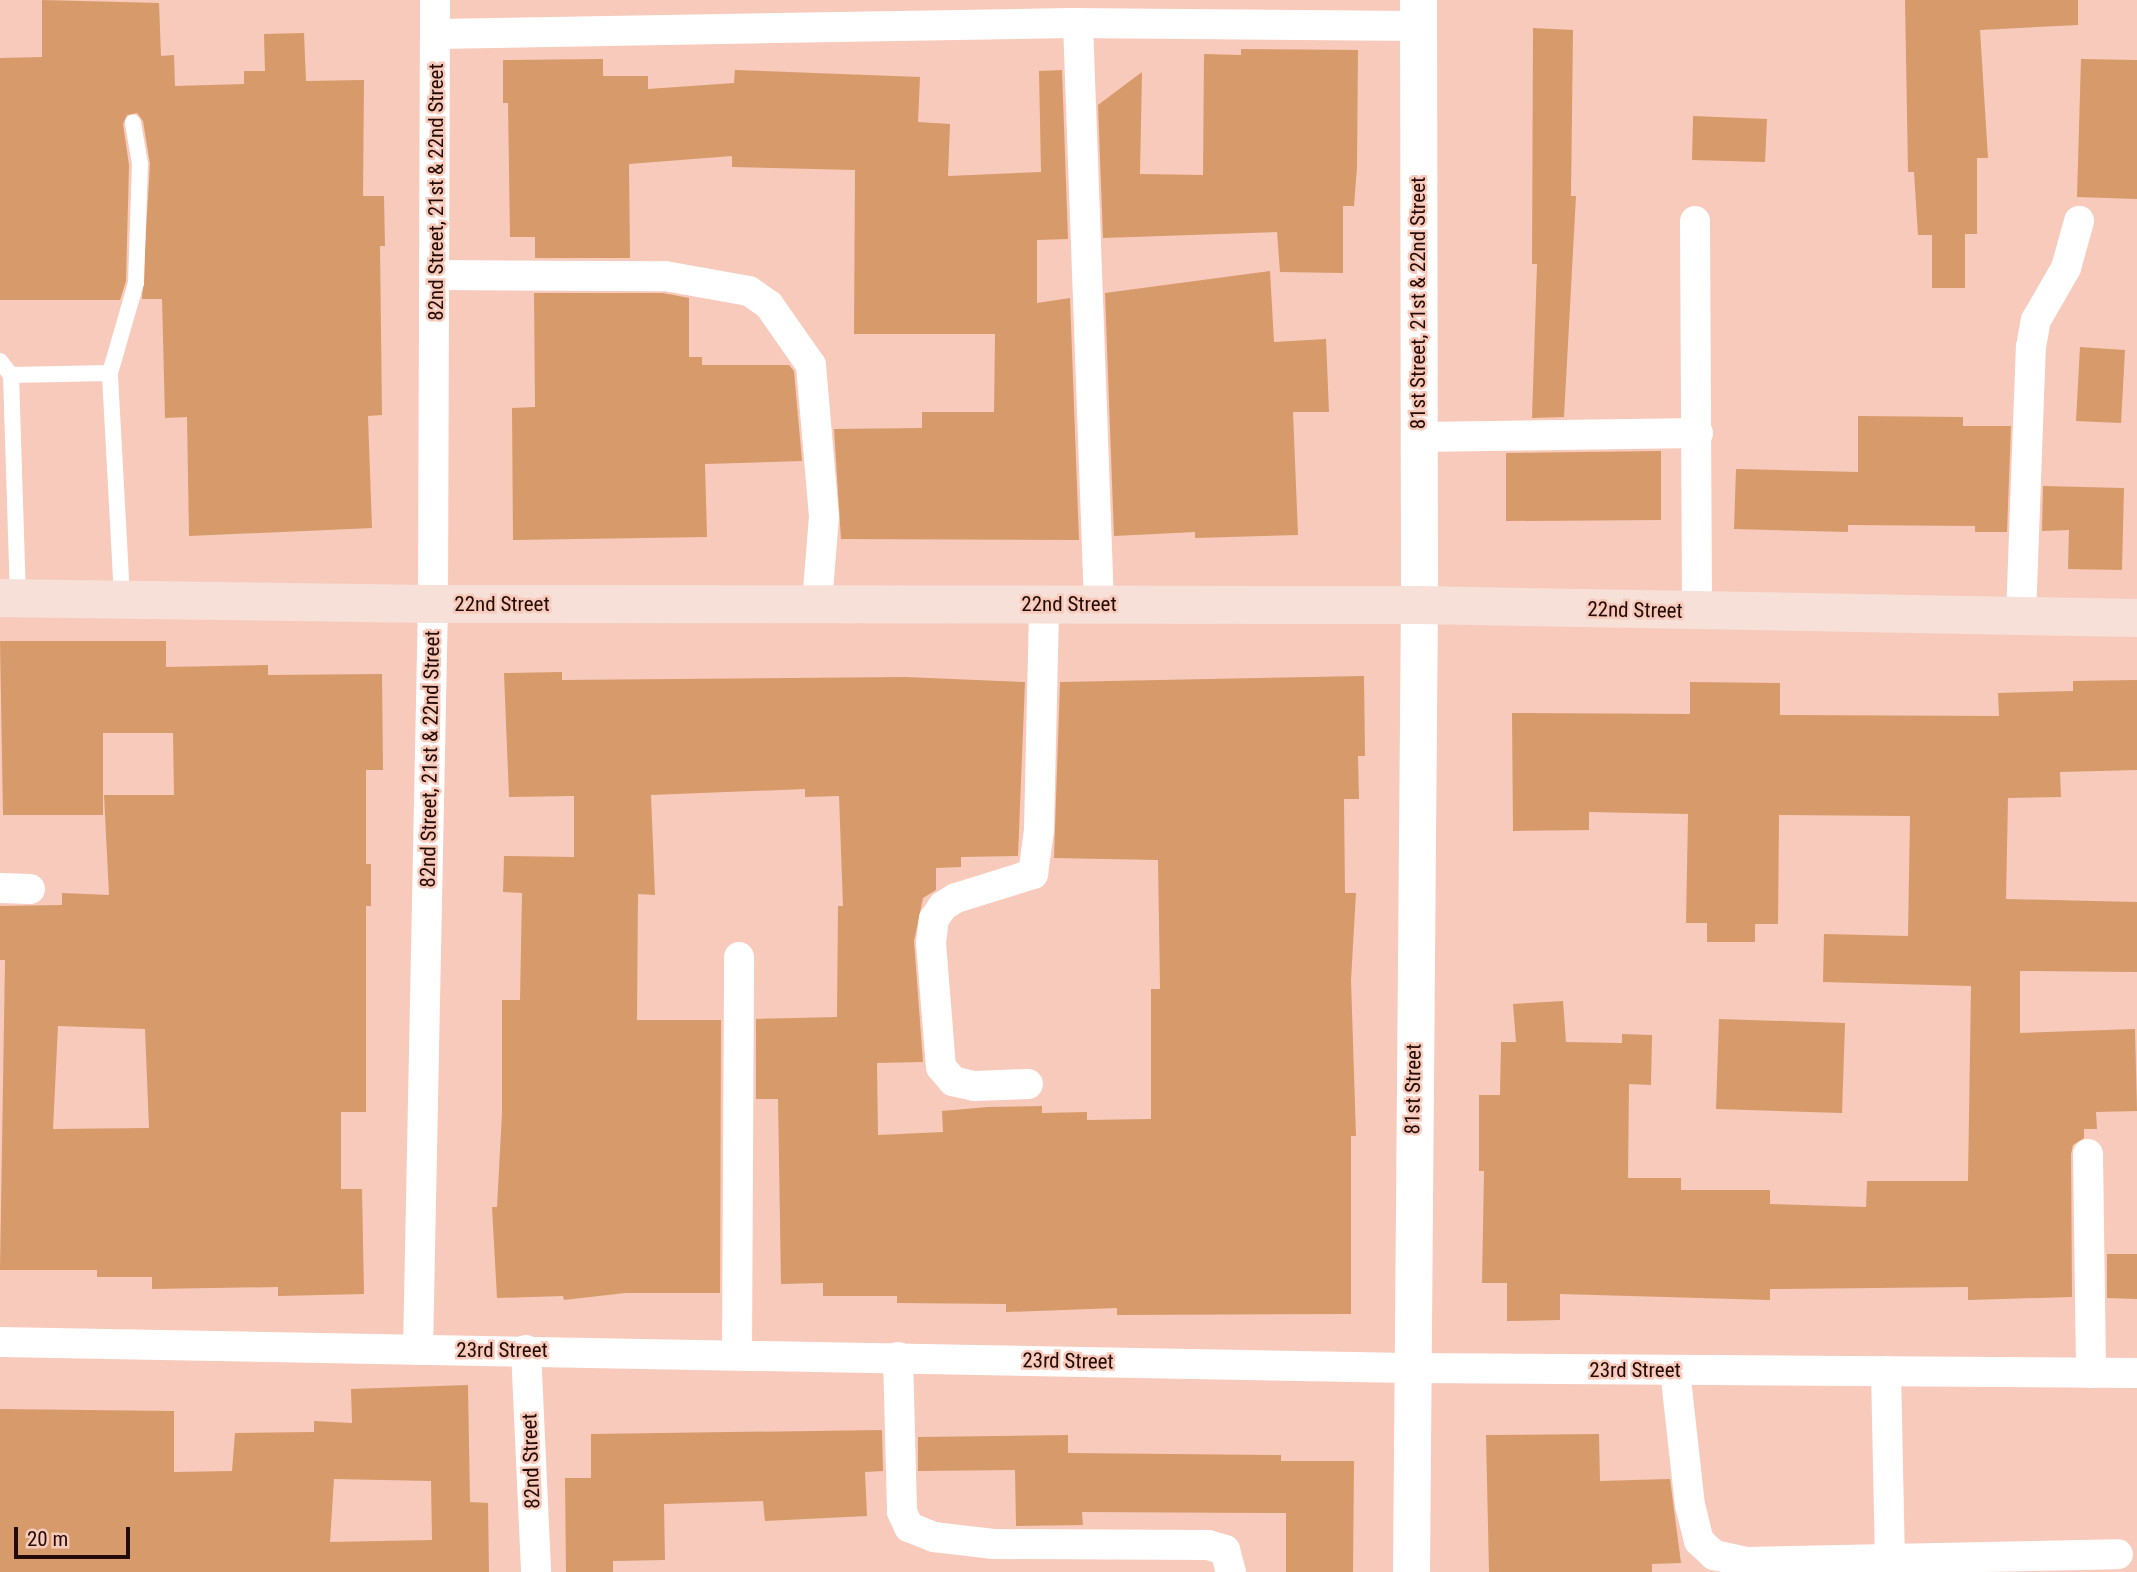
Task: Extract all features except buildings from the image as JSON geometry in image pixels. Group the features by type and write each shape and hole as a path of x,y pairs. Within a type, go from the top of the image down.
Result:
{"main road":[{"name":"22nd Street","path":"9,598 122,597 433,604 1419,605 2137,618"}],"street":[{"name":"82nd Street, 21st & 22nd Street","path":"418,1350 433,604 435,0"},
{"path":"435,34 1073,15 1418,13"},
{"name":"81st Street, 21st & 22nd Street","path":"1418,13 1419,605"},
{"path":"1073,15 1099,604"},
{"path":"1695,221 1698,611"},
{"path":"2021,616 2031,347 2036,320 2066,268 2079,221"},
{"path":"436,275 665,276 749,291 769,305 811,365 824,517 817,603"},
{"path":"1418,437 1698,433"},
{"path":"1028,1084 974,1086 953,1081 941,1067 932,943 934,919 943,906 956,898 1033,874 1039,830 1044,604"},
{"name":"81st Street","path":"1411,1572 1409,1368 1419,605"},
{"path":"0,888 30,890"},
{"path":"737,1354 738,957"},
{"path":"2088,1154 2091,1373"},
{"name":"23rd Street","path":"0,1342 1409,1368 2137,1373"},
{"name":"82nd Street","path":"526,1350 536,1572"},
{"path":"898,1357 902,1512 909,1527 934,1537 994,1544 1208,1545 1225,1550 1231,1572"},
{"path":"1675,1370 1690,1504 1699,1541 1714,1555 1745,1562 2119,1554"},
{"path":"1886,1371 1890,1559"}],"lane":[{"path":"122,597 110,373 136,283 140,164 133,123"},
{"path":"0,361 11,375 9,598"},
{"path":"11,375 110,373"}]}
